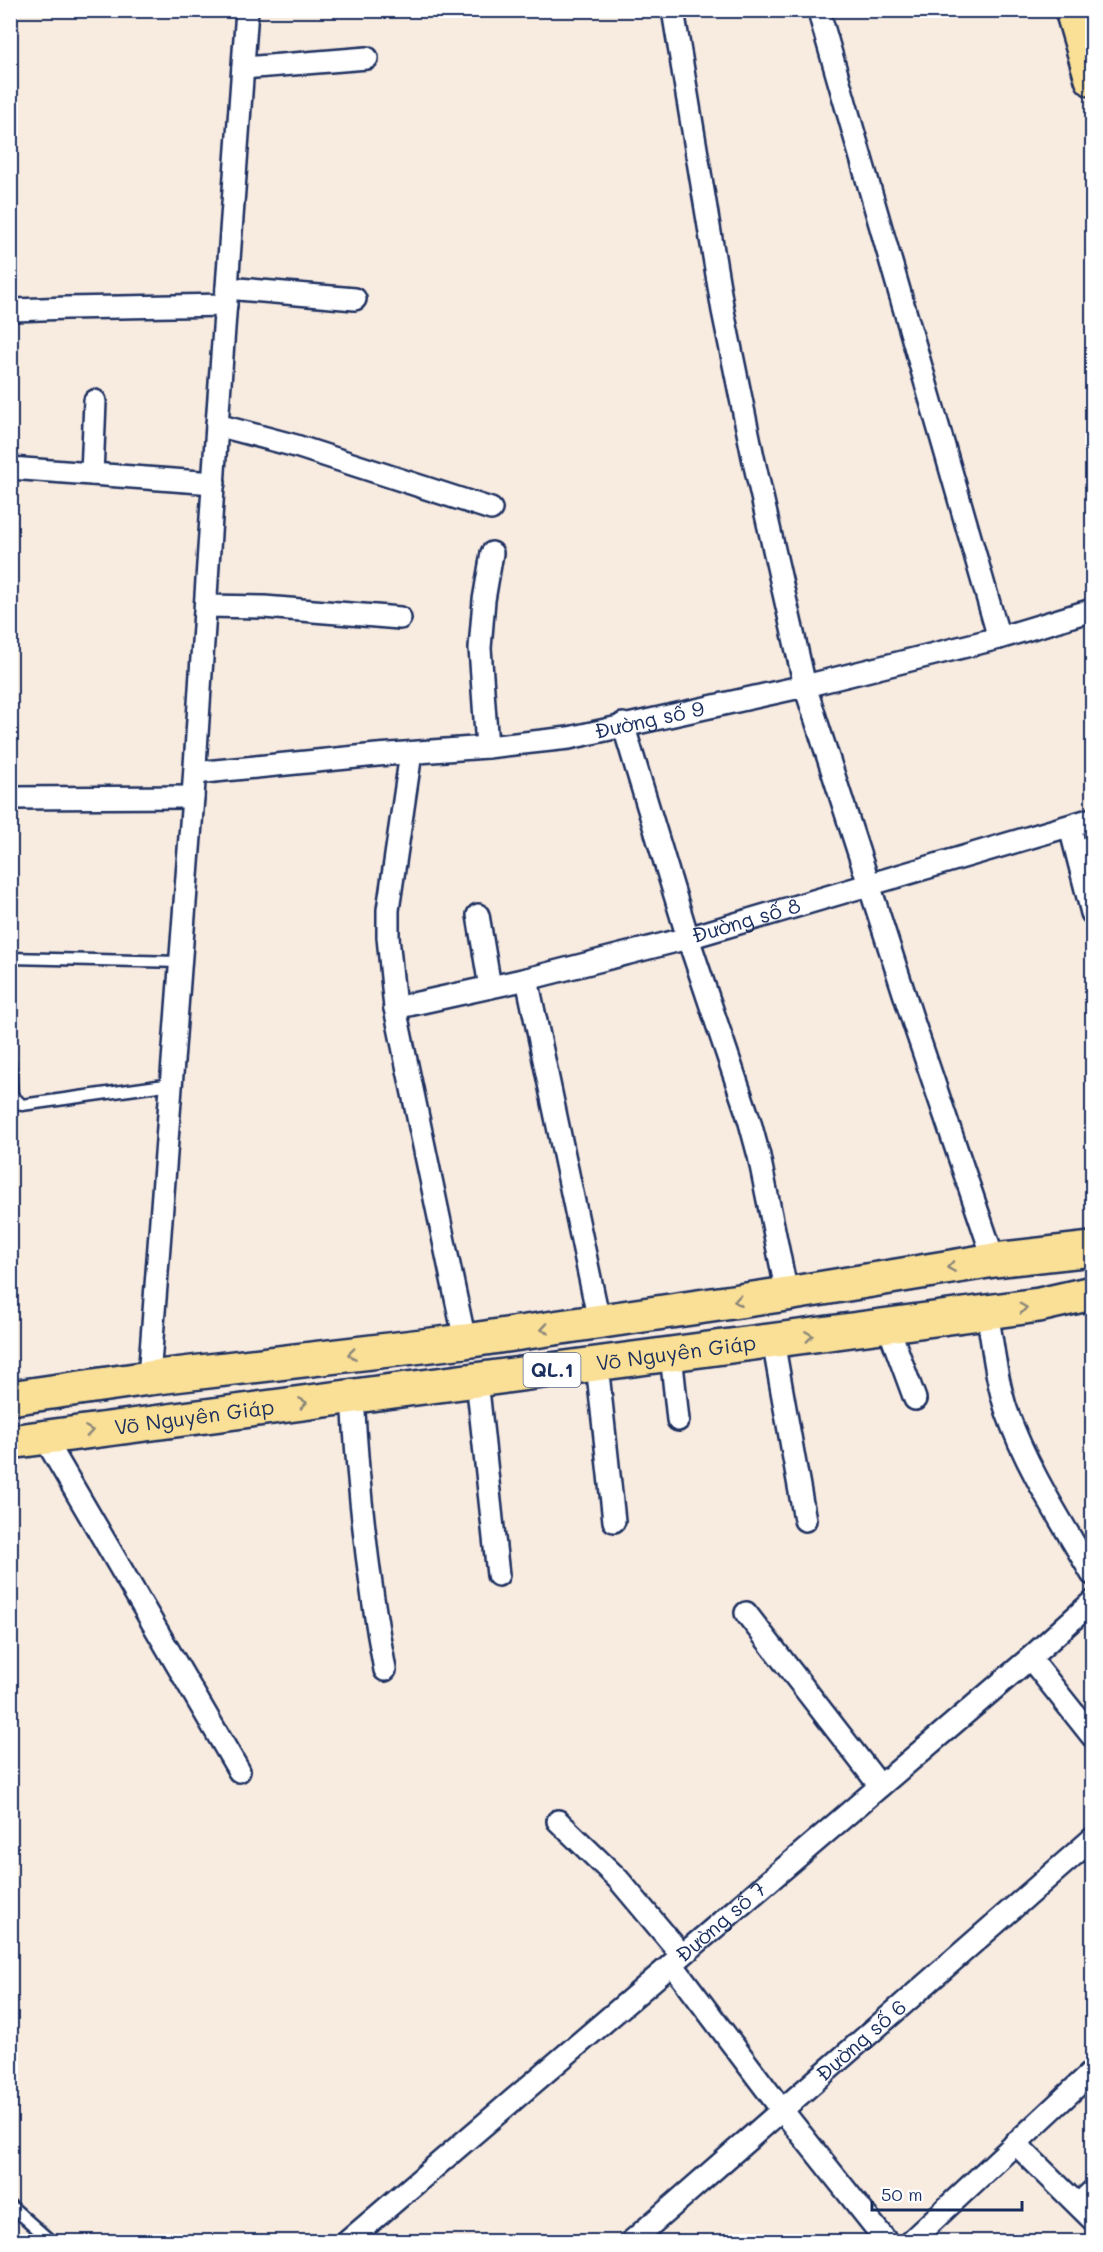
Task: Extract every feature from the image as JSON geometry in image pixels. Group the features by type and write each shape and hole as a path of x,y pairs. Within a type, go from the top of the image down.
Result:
{"highway":[{"path":"1072,10 1092,80"},
{"name":"Võ Nguyên Giáp","path":"10,1398 149,1378 465,1341 787,1294 994,1260 1092,1249"},
{"name":"Võ Nguyên Giáp","path":"10,1442 888,1326 1039,1305 1092,1293"}],"street":[{"path":"149,1378 194,797 217,424 247,10"},
{"path":"673,10 723,311 755,468 805,686 994,1260"},
{"path":"821,19 999,638"},
{"path":"243,68 367,58"},
{"path":"15,310 226,297 356,299"},
{"path":"92,474 95,401"},
{"path":"217,424 491,509"},
{"path":"10,468 214,483"},
{"path":"486,747 480,648 484,600 492,553"},
{"path":"206,606 264,606 400,618"},
{"name":"Đường số 9","path":"195,772 569,738 623,724 805,686 999,638 1092,610"},
{"path":"623,724 688,939 749,1119 759,1156 787,1294"},
{"path":"411,753 388,910 395,1008 465,1341"},
{"path":"10,798 194,797"},
{"name":"Đường số 8","path":"395,1008 527,979 688,939 1092,819"},
{"path":"1070,827 1092,913"},
{"path":"478,915 490,987"},
{"path":"527,979 598,1321"},
{"path":"987,1312 999,1383 1007,1411 1024,1451 1092,1574"},
{"path":"888,1326 915,1399"},
{"path":"773,1341 805,1520"},
{"path":"670,1354 678,1420"},
{"path":"597,1364 614,1521"},
{"path":"477,1380 498,1575"},
{"path":"353,1396 358,1482 370,1582 385,1670"},
{"path":"44,1437 240,1771"},
{"name":"Đường số 7","path":"347,2241 1030,1658 1092,1602"},
{"path":"747,1613 880,1786"},
{"path":"1030,1658 1092,1736"},
{"path":"558,1821 618,1879 782,2110 887,2241"},
{"name":"Đường số 6","path":"631,2241 1092,1839"},
{"path":"910,2241 1092,2072"},
{"path":"1016,2143 1092,2219"}],"lane":[{"path":"10,958 181,962"},
{"path":"10,1064 12,1095 22,1105 172,1084"},
{"path":"1074,2201 1092,2184"},
{"path":"10,2205 52,2241"}]}
